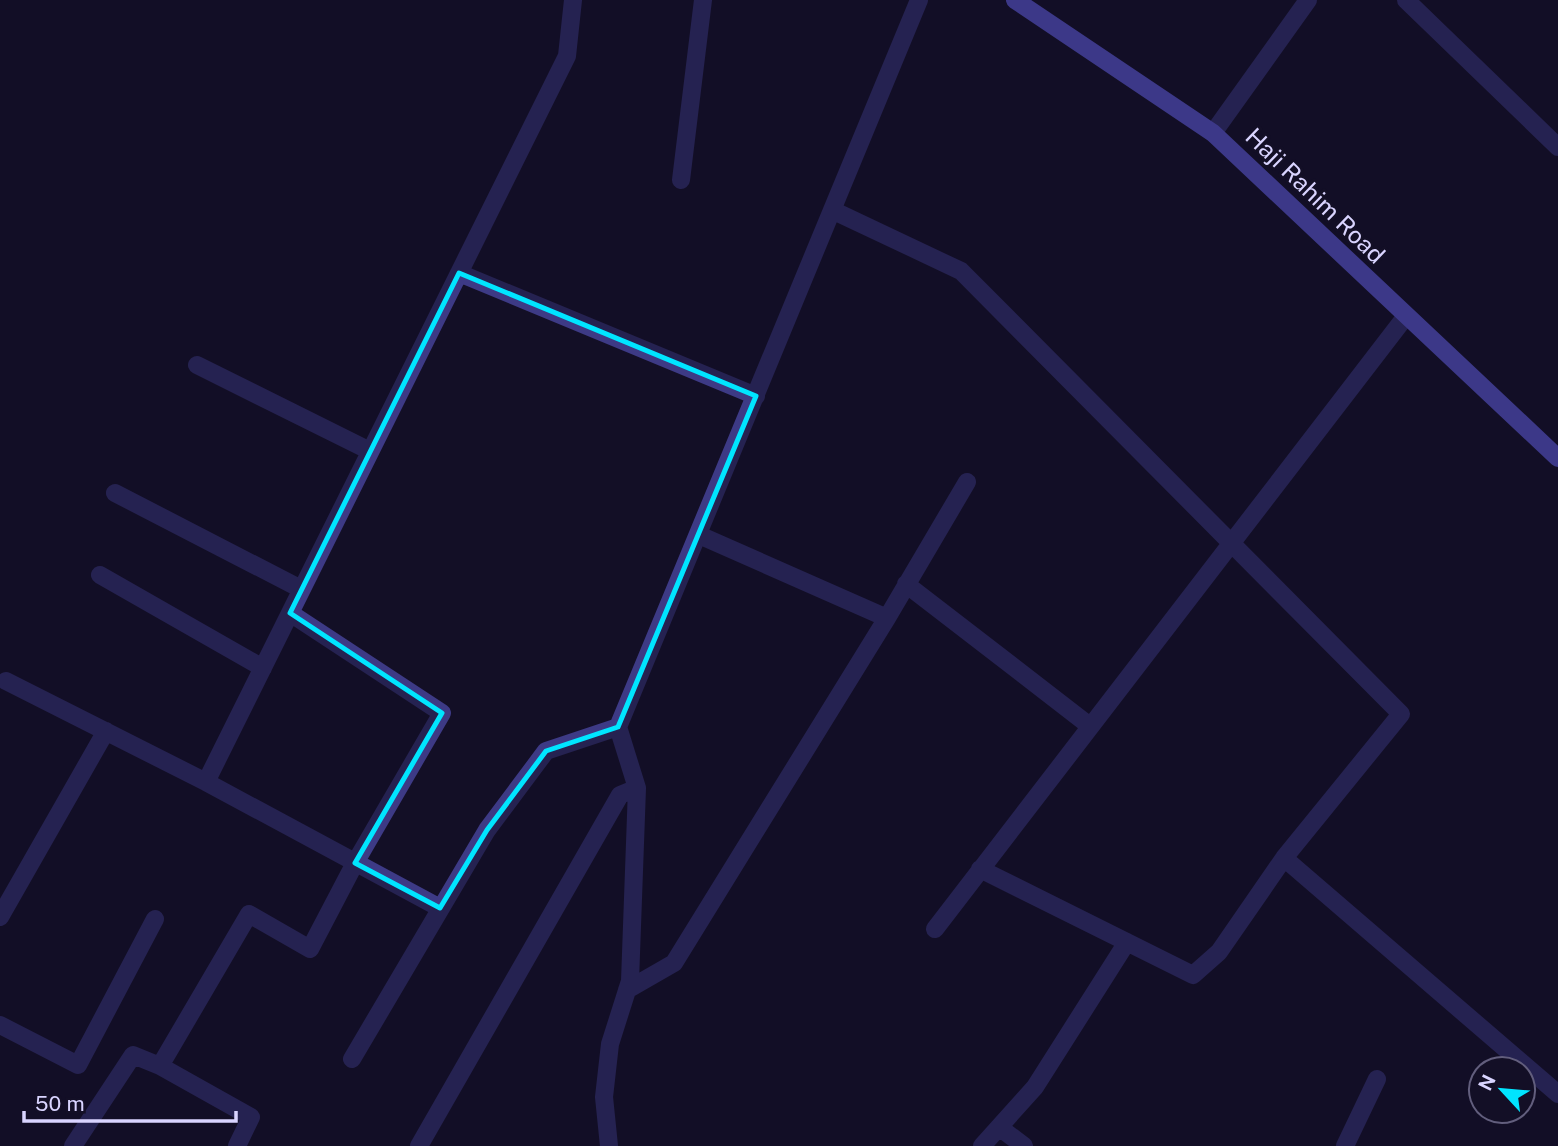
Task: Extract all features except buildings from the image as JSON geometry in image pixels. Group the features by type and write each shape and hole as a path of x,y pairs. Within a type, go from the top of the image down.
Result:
{"main road":[{"name":"Haji Rahim Road","path":"1015,0 1213,133 1558,458"}],"street":[{"path":"206,782 567,56 573,0"},
{"path":"681,180 703,0"},
{"path":"609,1146 604,1097 610,1044 630,981 637,788 618,727 834,211 919,0"},
{"path":"1213,133 1308,0"},
{"path":"1406,0 1558,147"},
{"path":"834,211 961,271 1401,714 1284,858 1219,952 1193,975 980,869"},
{"path":"459,272 756,396"},
{"path":"935,929 1406,316"},
{"path":"197,365 370,451"},
{"path":"627,990 674,963 887,618 967,482"},
{"path":"115,493 301,589"},
{"path":"699,535 887,618"},
{"path":"100,575 262,668"},
{"path":"906,584 1090,726"},
{"path":"160,1066 248,914 310,949 355,863 442,713 290,613"},
{"path":"6,681 206,782 440,908"},
{"path":"352,1059 486,830 547,751 618,727"},
{"path":"0,917 106,731"},
{"path":"419,1146 620,795 637,788"},
{"path":"1284,858 1558,1094"},
{"path":"0,1025 78,1065 155,919"},
{"path":"982,1146 1035,1087 1127,942"},
{"path":"73,1146 133,1055 160,1066 251,1117 237,1146"},
{"path":"1345,1146 1377,1079"},
{"path":"999,1127 1024,1146"}],"highlighted area":[{"path":"459,273 756,396 618,727 546,751 487,830 440,908 355,863 442,713 290,613"}]}
